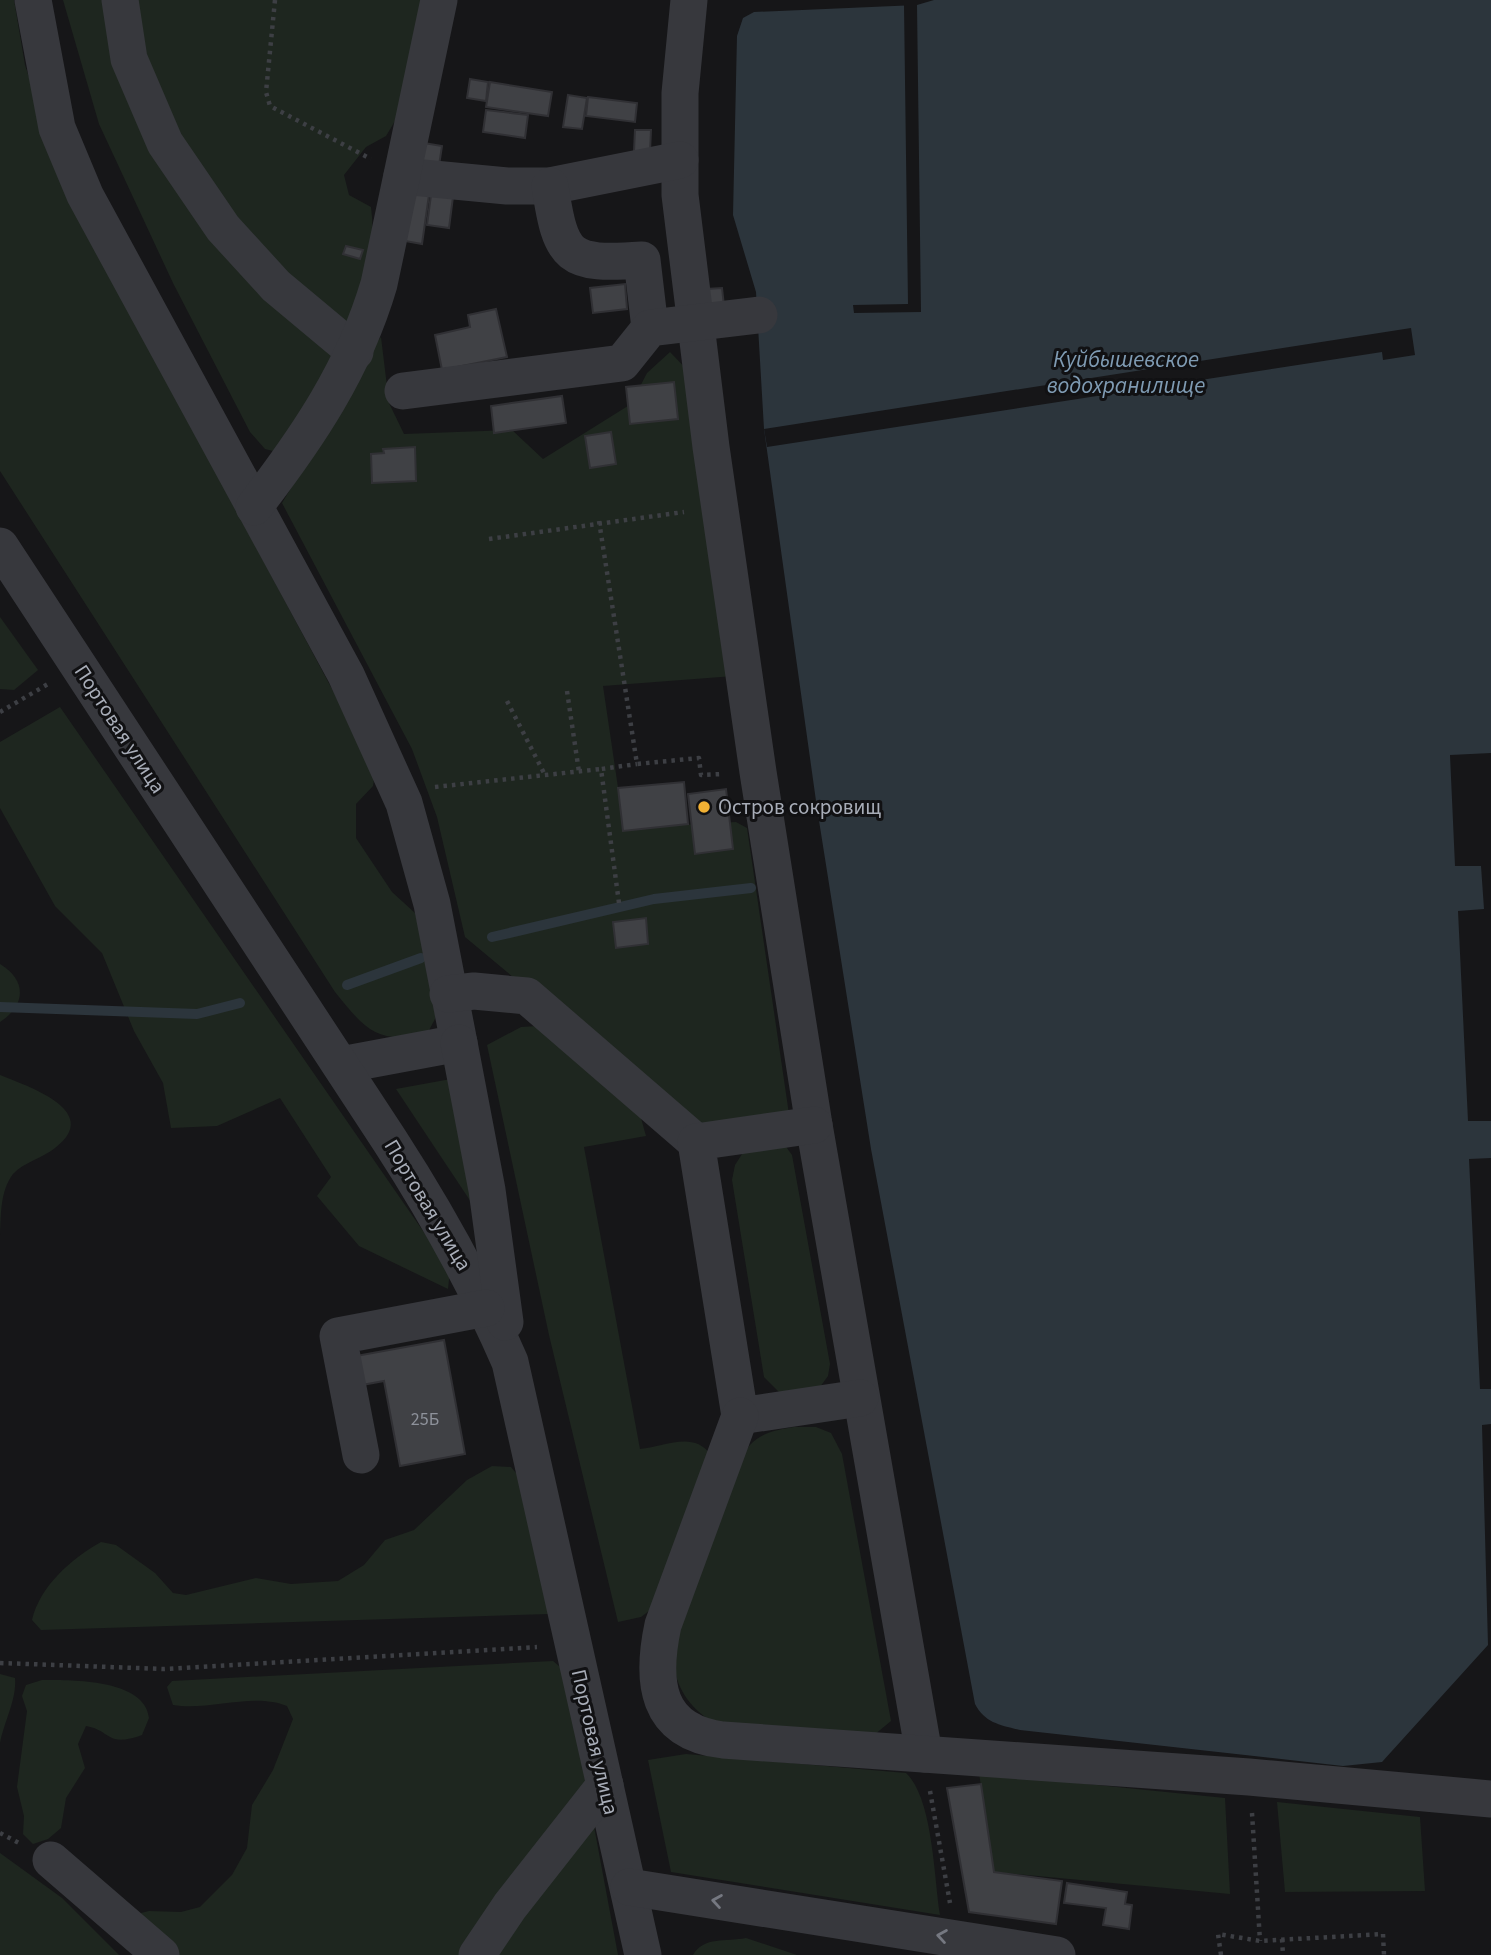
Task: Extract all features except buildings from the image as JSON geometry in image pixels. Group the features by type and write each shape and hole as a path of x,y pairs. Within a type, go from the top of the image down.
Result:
{"street":[{"path":"33,0 57,128 85,195 346,675 404,803 432,904 488,1190 510,1362"},
{"path":"120,0 129,59 165,143 223,228 249,257 276,286 355,352"},
{"path":"254,507 298,450 365,331 379,284 439,0"},
{"path":"689,0 680,93 680,195 720,508 758,772 814,1125 924,1754"},
{"path":"402,176 507,186 550,186 680,160"},
{"path":"550,186 556,230 577,255 594,263 642,260 650,328"},
{"path":"403,391 622,363 650,328 760,315"},
{"name":"Портовая улица","path":"0,546 439,1216 486,1308 510,1362 643,1955"},
{"path":"448,994 474,991 527,996 696,1142 740,1416 663,1625 656,1677 661,1698 679,1724 707,1738 1249,1777 1491,1799"},
{"path":"341,1065 459,1043"},
{"path":"696,1142 814,1125"},
{"path":"361,1455 338,1336 486,1308"},
{"path":"740,1416 860,1398"},
{"path":"477,1955 510,1906 605,1785"},
{"path":"51,1860 160,1955"},
{"path":"629,1887 956,1938 993,1949 1058,1955"}],"path":[{"path":"275,0 266,92 270,106 402,176"},
{"path":"489,539 599,522 720,508"},
{"path":"599,522 637,764"},
{"path":"0,712 79,666"},
{"path":"567,691 579,772"},
{"path":"507,701 545,775"},
{"path":"442,786 699,758 701,775 758,772"},
{"path":"601,769 619,903"},
{"path":"0,1663 164,1668 504,1648"},
{"path":"924,1754 956,1938"},
{"path":"1249,1777 1260,1941"},
{"path":"1221,1955 1218,1934 1260,1941 1383,1934 1384,1955"},
{"path":"1282,1940 1283,1955"}],"shaded area":[{"path":"0,0 14,0 25,65 58,165 195,433 355,732 374,779 373,786 356,804 356,838 392,892 415,913 435,987 435,1019 427,1034 396,1037 374,1031 355,1016 335,992 0,471"},
{"path":"63,0 430,0 419,81 386,136 366,147 344,175 349,195 371,207 372,240 358,304 328,366 277,452 265,449 250,432 173,283 99,124"},
{"path":"381,337 389,403 404,434 512,430 543,459 631,404 647,373 670,352 693,376 734,676 603,686 624,828 736,822 747,828 789,1114 696,1130 465,937 437,817 412,749 282,503 325,432 364,357"},
{"path":"0,617 38,670 14,690 0,689"},
{"path":"60,707 450,1270 448,1289 359,1246 317,1196 331,1177 280,1098 217,1126 171,1128 163,1083 134,1031 102,953 55,906 0,808 0,742"},
{"path":"0,964 15,978 20,993 14,1009 0,1022"},
{"path":"538,1026 641,1118 646,1136 584,1147 640,1449 687,1442 704,1447 711,1455 657,1605 641,1617 618,1622 549,1335 487,1045 521,1027"},
{"path":"0,1075 56,1102 66,1112 71,1123 68,1135 55,1148 13,1174 2,1204 0,1236"},
{"path":"451,1079 475,1208 396,1089"},
{"path":"784,1144 792,1155 830,1364 828,1376 820,1387 779,1392 764,1377 732,1180 735,1165 744,1151"},
{"path":"794,1427 816,1427 831,1433 842,1454 891,1721 874,1735 715,1723 700,1713 687,1699 676,1674 676,1649 692,1589 742,1459 750,1445 760,1437"},
{"path":"492,1466 511,1467 526,1485 549,1614 41,1630 32,1620 49,1585 68,1565 101,1542 116,1545 155,1573 173,1593 186,1595 256,1578 291,1584 338,1581 364,1565 385,1540 414,1530 467,1480"},
{"path":"553,1661 565,1671 618,1955 141,1955 141,1913 181,1912 200,1907 232,1875 247,1848 252,1805 273,1770 293,1719 287,1706 274,1702 173,1705 167,1687 172,1681"},
{"path":"0,1674 15,1678 15,1686 0,1743"},
{"path":"42,1680 71,1680 121,1689 135,1696 144,1705 149,1718 142,1735 130,1739 115,1739 86,1726 78,1744 85,1768 66,1798 61,1828 48,1839 33,1844 23,1834 24,1816 17,1787 27,1711 22,1696 26,1685"},
{"path":"686,1754 906,1773 915,1785 927,1819 940,1915 671,1872 648,1760"},
{"path":"979,1773 1225,1798 1230,1894 994,1872"},
{"path":"1277,1802 1420,1817 1425,1891 1285,1892"},
{"path":"0,1853 62,1898 119,1955 0,1955"},
{"path":"746,1938 797,1955 693,1955 709,1942"}],"water":[{"name":"Куйбышевское водохранилище","path":"934,0 1491,0 1491,753 1450,755 1455,866 1481,866 1484,909 1458,911 1468,1121 1491,1121 1491,1158 1469,1159 1480,1389 1491,1389 1491,1424 1482,1425 1488,1645 1382,1762 1343,1766 1020,1730 988,1719 975,1704 871,1149 817,808 764,429 756,292 733,215 737,36 743,18 754,12 917,5"}],"pier":[{"path":"904,5 917,5 921,312 854,313 853,305 908,304"},
{"path":"1411,328 1415,355 1383,360 1382,352 767,447 764,429"}],"waterway":[{"path":"492,937 654,899 751,888"},
{"path":"347,985 421,958"},
{"path":"0,1007 197,1014 240,1003"}],"place":[{"name":"Остров сокровищ","path":"704,807"}]}
